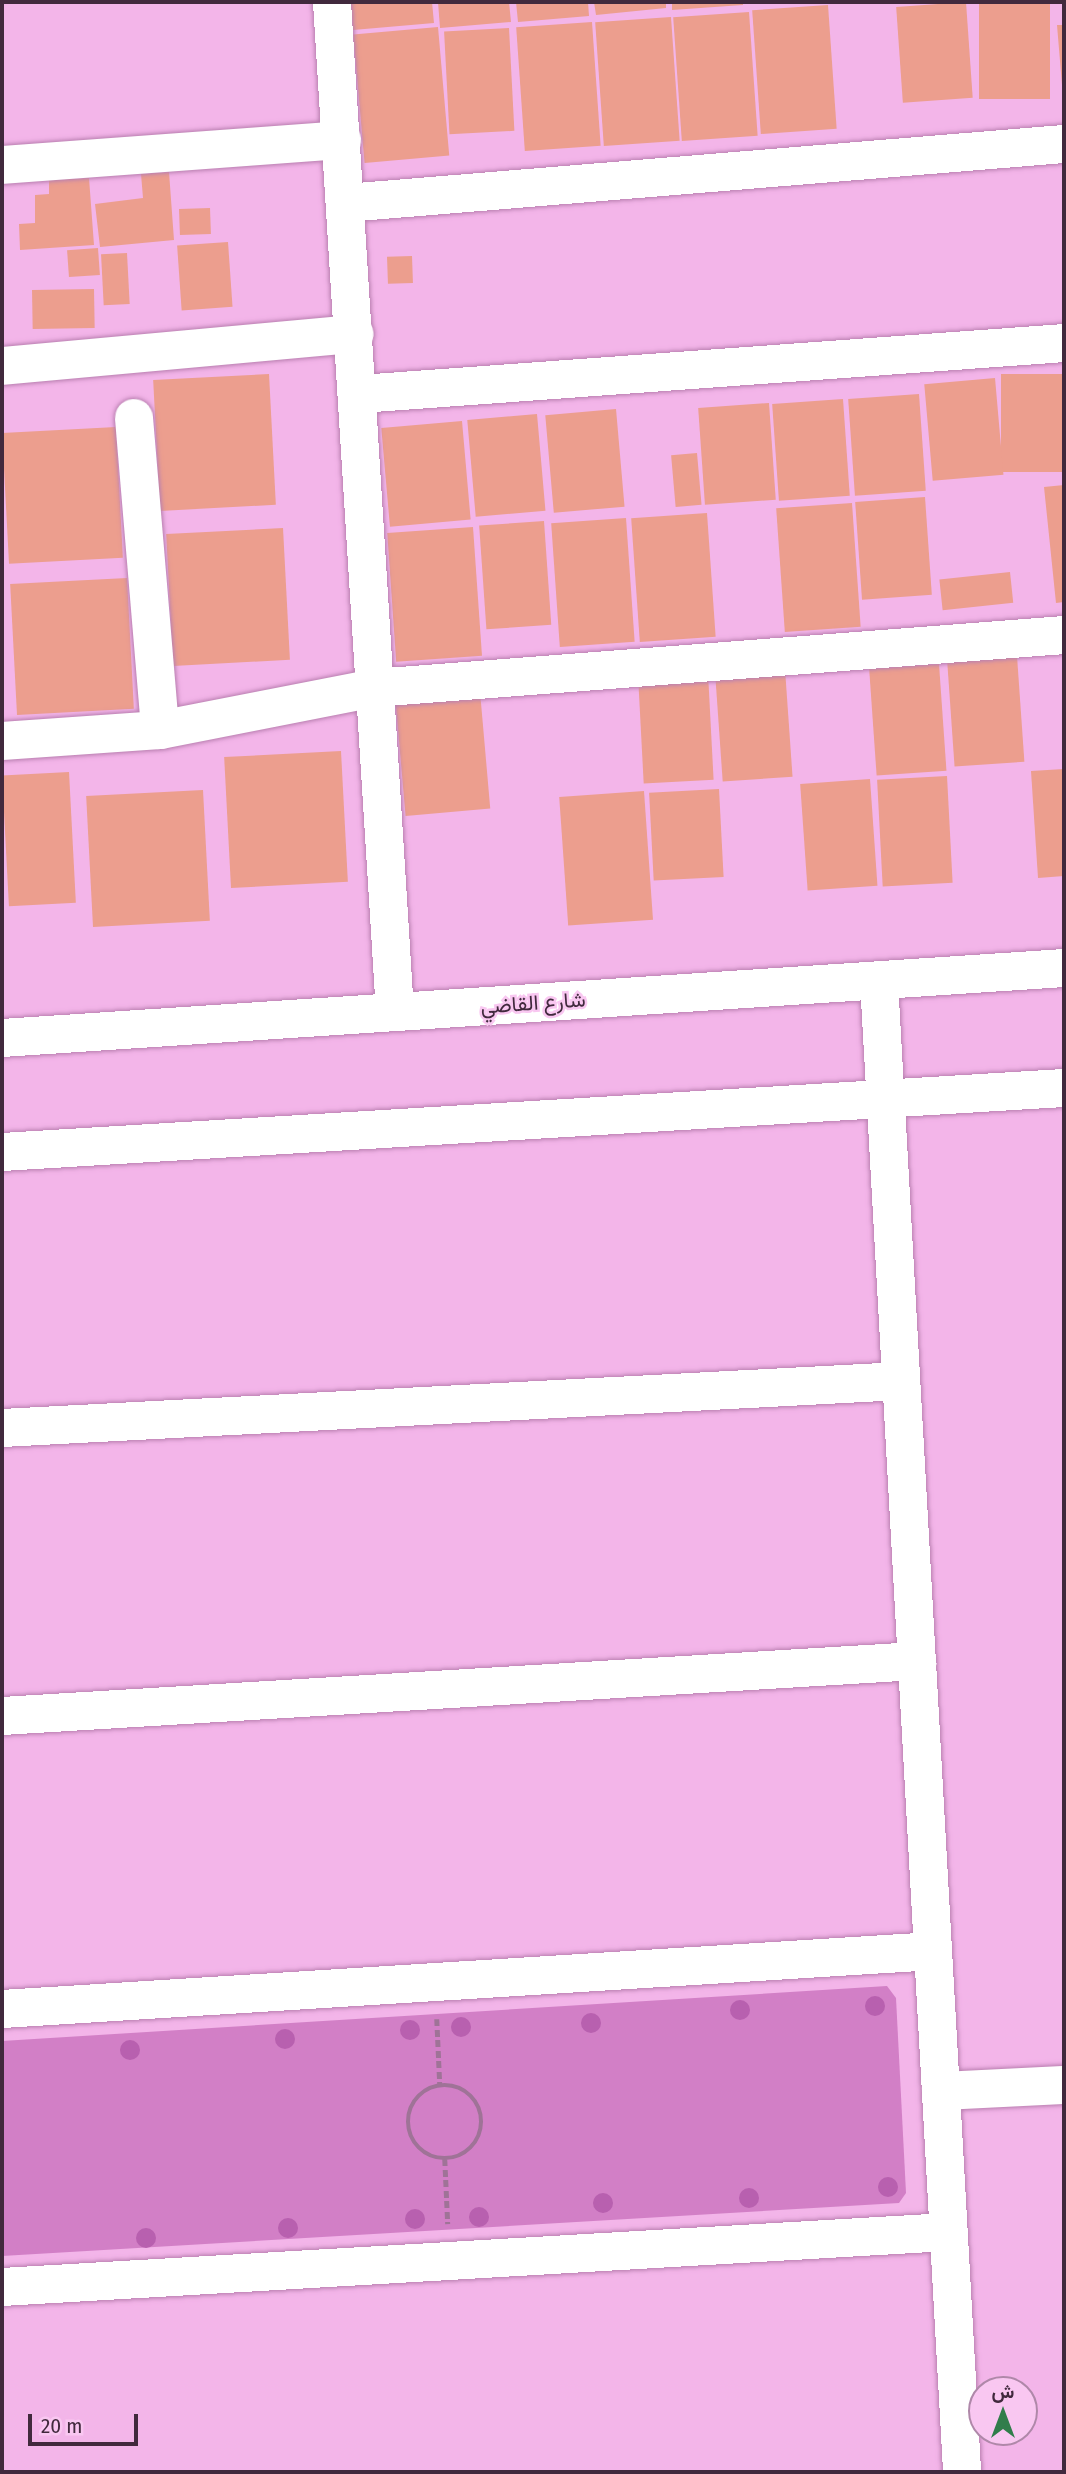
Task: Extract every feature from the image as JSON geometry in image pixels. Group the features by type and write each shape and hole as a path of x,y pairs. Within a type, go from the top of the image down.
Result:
{"street":[{"path":"332,2 360,394 374,688 396,1012"},
{"path":"2,165 342,140"},
{"path":"346,203 1064,144"},
{"path":"2,366 355,334"},
{"path":"360,394 1064,344"},
{"path":"134,418 160,730"},
{"path":"2,741 160,730 374,688 1064,635"},
{"name":"شارع القاضي","path":"2,1038 1064,968"},
{"path":"879,981 962,2472"},
{"path":"2,1152 885,1101 1064,1088"},
{"path":"2,1428 901,1381"},
{"path":"2,1716 916,1661"},
{"path":"2,2009 933,1951"},
{"path":"941,2091 1064,2085"},
{"path":"2,2287 948,2232"}],"path":[{"path":"435,1982 440,2085"},
{"path":"440,2085 464,2090 482,2118 478,2141 470,2150 445,2159 424,2153 415,2145 407,2120 417,2097 440,2085"},
{"path":"445,2159 451,2261"}],"shaded area":[{"path":"887,1986 896,1998 906,2193 899,2203 2,2256 2,2041"}],"building":[{"path":"351,2 432,2 434,23 353,30"},
{"path":"438,2 509,2 511,22 440,28"},
{"path":"516,2 588,2 589,16 518,22"},
{"path":"594,2 666,2 666,8 596,15"},
{"path":"672,2 743,2 743,5 672,10"},
{"path":"966,2 973,98 903,103 896,7"},
{"path":"979,2 1050,2 1050,99 979,99"},
{"path":"828,5 837,129 761,134 752,10"},
{"path":"749,12 758,136 682,141 673,17"},
{"path":"671,17 680,141 604,146 595,22"},
{"path":"592,22 601,146 525,151 516,27"},
{"path":"1057,25 1064,25 1064,85 1062,85"},
{"path":"438,27 449,156 365,163 353,34"},
{"path":"509,28 514,131 449,134 444,31"},
{"path":"169,172 174,240 100,247 95,204 143,198 141,174"},
{"path":"89,178 94,245 20,250 19,224 35,223 35,195 49,194 49,180"},
{"path":"210,208 211,234 180,235 179,209"},
{"path":"228,242 233,307 182,310 177,246"},
{"path":"98,248 100,275 69,277 67,250"},
{"path":"127,253 130,304 104,305 101,254"},
{"path":"412,256 413,283 388,284 387,257"},
{"path":"94,289 95,328 33,329 32,290"},
{"path":"269,374 276,505 160,511 153,380"},
{"path":"1001,374 1064,374 1064,472 1001,472"},
{"path":"995,378 1003,475 933,481 924,384"},
{"path":"919,394 926,491 855,496 848,399"},
{"path":"843,399 850,496 779,501 772,404"},
{"path":"769,403 776,500 705,505 698,408"},
{"path":"616,409 625,507 554,513 545,415"},
{"path":"537,414 545,511 476,517 467,420"},
{"path":"462,421 471,520 390,527 381,428"},
{"path":"116,427 123,558 9,564 2,433"},
{"path":"697,453 702,505 676,507 671,455"},
{"path":"1064,485 1064,602 1056,603 1044,487"},
{"path":"925,497 932,595 862,600 855,502"},
{"path":"852,503 861,627 785,632 776,508"},
{"path":"707,513 716,637 640,642 631,518"},
{"path":"626,518 635,642 560,647 551,523"},
{"path":"544,521 551,625 486,629 479,526"},
{"path":"473,527 482,656 396,662 387,533"},
{"path":"283,528 290,660 173,666 166,534"},
{"path":"1010,572 1013,603 943,610 939,579"},
{"path":"127,578 134,709 17,715 10,584"},
{"path":"1017,656 1024,762 955,767 947,661"},
{"path":"939,664 946,771 877,776 869,669"},
{"path":"785,669 793,777 723,782 715,674"},
{"path":"708,673 714,780 644,784 638,677"},
{"path":"479,680 490,809 406,816 394,687"},
{"path":"341,751 348,882 231,888 224,757"},
{"path":"1064,769 1064,876 1038,878 1031,771"},
{"path":"69,772 76,903 9,906 2,776"},
{"path":"947,776 953,883 883,887 877,780"},
{"path":"870,779 877,886 808,891 800,784"},
{"path":"719,789 724,877 654,881 649,793"},
{"path":"203,790 210,921 93,927 86,796"},
{"path":"644,791 653,920 568,926 559,797"}]}
